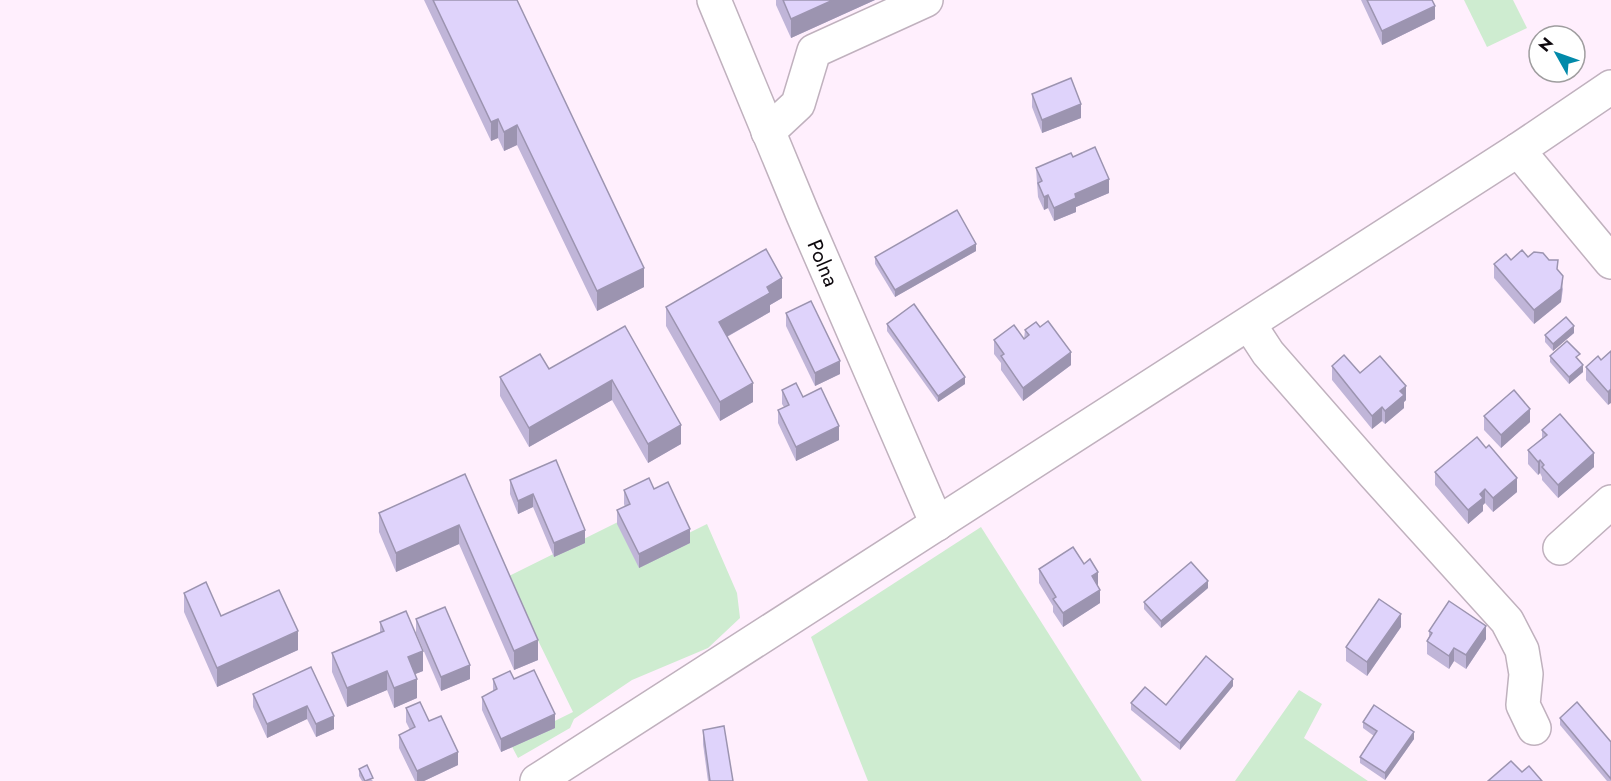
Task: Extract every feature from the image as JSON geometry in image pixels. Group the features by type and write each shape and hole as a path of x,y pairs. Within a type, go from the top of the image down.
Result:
{"street":[{"name":"Polna","path":"714,0 768,132 937,524"},
{"path":"768,132 798,104 814,51 926,0"},
{"path":"537,781 1249,324 1611,87"},
{"path":"1518,150 1611,262"},
{"path":"1249,324 1268,353 1290,379 1507,621 1522,650 1526,674 1523,705 1534,728"},
{"path":"1560,548 1611,502"}],"green space":[{"path":"1464,0 1513,0 1527,28 1487,47"},
{"path":"622,520 640,557 707,524 737,593 740,618 708,648 632,680 574,719 570,728 518,758 510,743 573,712 507,577"},
{"path":"981,527 1142,781 868,781 811,637"},
{"path":"1299,690 1322,704 1304,738 1368,781 1235,781"}],"building":[{"path":"433,0 517,0 644,268 597,291 517,125 504,132 498,119 491,122"},
{"path":"783,0 833,0 791,19"},
{"path":"1367,0 1432,0 1435,6 1382,31"},
{"path":"1071,78 1081,104 1042,120 1032,94"},
{"path":"1095,147 1109,179 1075,194 1076,198 1054,208 1048,195 1044,197 1038,183 1042,181 1036,168 1071,153 1073,157"},
{"path":"957,210 976,244 895,290 875,257"},
{"path":"766,249 782,278 767,287 770,293 719,322 753,383 720,402 666,307"},
{"path":"1522,250 1528,257 1534,252 1543,253 1549,260 1558,260 1557,269 1563,276 1561,289 1534,310 1494,264 1506,254 1511,260"},
{"path":"811,301 840,361 815,373 786,313"},
{"path":"914,304 965,377 938,396 887,324"},
{"path":"1566,317 1574,326 1553,344 1545,335"},
{"path":"1048,321 1071,352 1023,388 1001,356 1004,354 994,340 1014,325 1024,339 1029,335 1025,330 1036,322 1040,327"},
{"path":"625,326 681,425 648,444 612,380 529,428 500,377 540,354 549,369"},
{"path":"1567,341 1580,354 1576,357 1583,365 1569,377 1550,356"},
{"path":"1611,351 1611,389 1608,392 1586,367 1598,356 1601,360"},
{"path":"1344,355 1360,373 1380,356 1406,386 1400,391 1404,395 1385,411 1382,407 1372,416 1332,366"},
{"path":"796,383 803,397 821,388 839,426 796,447 778,410 789,405 782,390"},
{"path":"1514,390 1530,409 1501,435 1484,416"},
{"path":"1560,414 1594,453 1558,485 1542,467 1544,465 1540,460 1538,462 1528,450 1547,435 1542,430"},
{"path":"1477,437 1486,448 1489,445 1517,478 1493,498 1485,489 1480,494 1483,498 1468,510 1435,472"},
{"path":"556,460 585,530 554,543 533,494 518,501 510,480"},
{"path":"465,474 538,640 514,651 459,525 396,553 379,513"},
{"path":"649,478 654,489 668,482 690,529 639,554 617,510 630,504 624,490"},
{"path":"1073,547 1084,564 1090,559 1098,572 1092,576 1100,590 1063,613 1053,599 1056,597 1039,569"},
{"path":"1191,562 1208,581 1161,621 1144,602"},
{"path":"206,582 221,616 279,590 298,631 217,668 184,593"},
{"path":"1379,599 1401,614 1367,662 1346,647"},
{"path":"1449,601 1486,626 1466,655 1454,648 1449,656 1427,641 1432,633 1429,631"},
{"path":"445,607 470,665 441,677 416,619"},
{"path":"406,611 423,651 408,657 417,679 394,688 387,671 347,688 332,653 384,631 380,622"},
{"path":"1206,656 1233,679 1180,743 1131,703 1145,687 1166,705"},
{"path":"311,667 334,716 316,724 307,706 267,724 253,694"},
{"path":"534,670 555,714 501,739 482,697 497,689 493,679 510,671 514,679"},
{"path":"420,702 429,721 441,716 458,752 417,771 399,735 415,727 406,708"},
{"path":"1577,702 1611,742 1611,779 1560,718"},
{"path":"1374,705 1414,732 1385,773 1360,757 1377,731 1363,722"},
{"path":"724,726 733,781 710,781 703,730"},
{"path":"1511,761 1522,772 1529,766 1542,781 1488,781"},
{"path":"367,765 373,778 365,781 359,769"}]}
